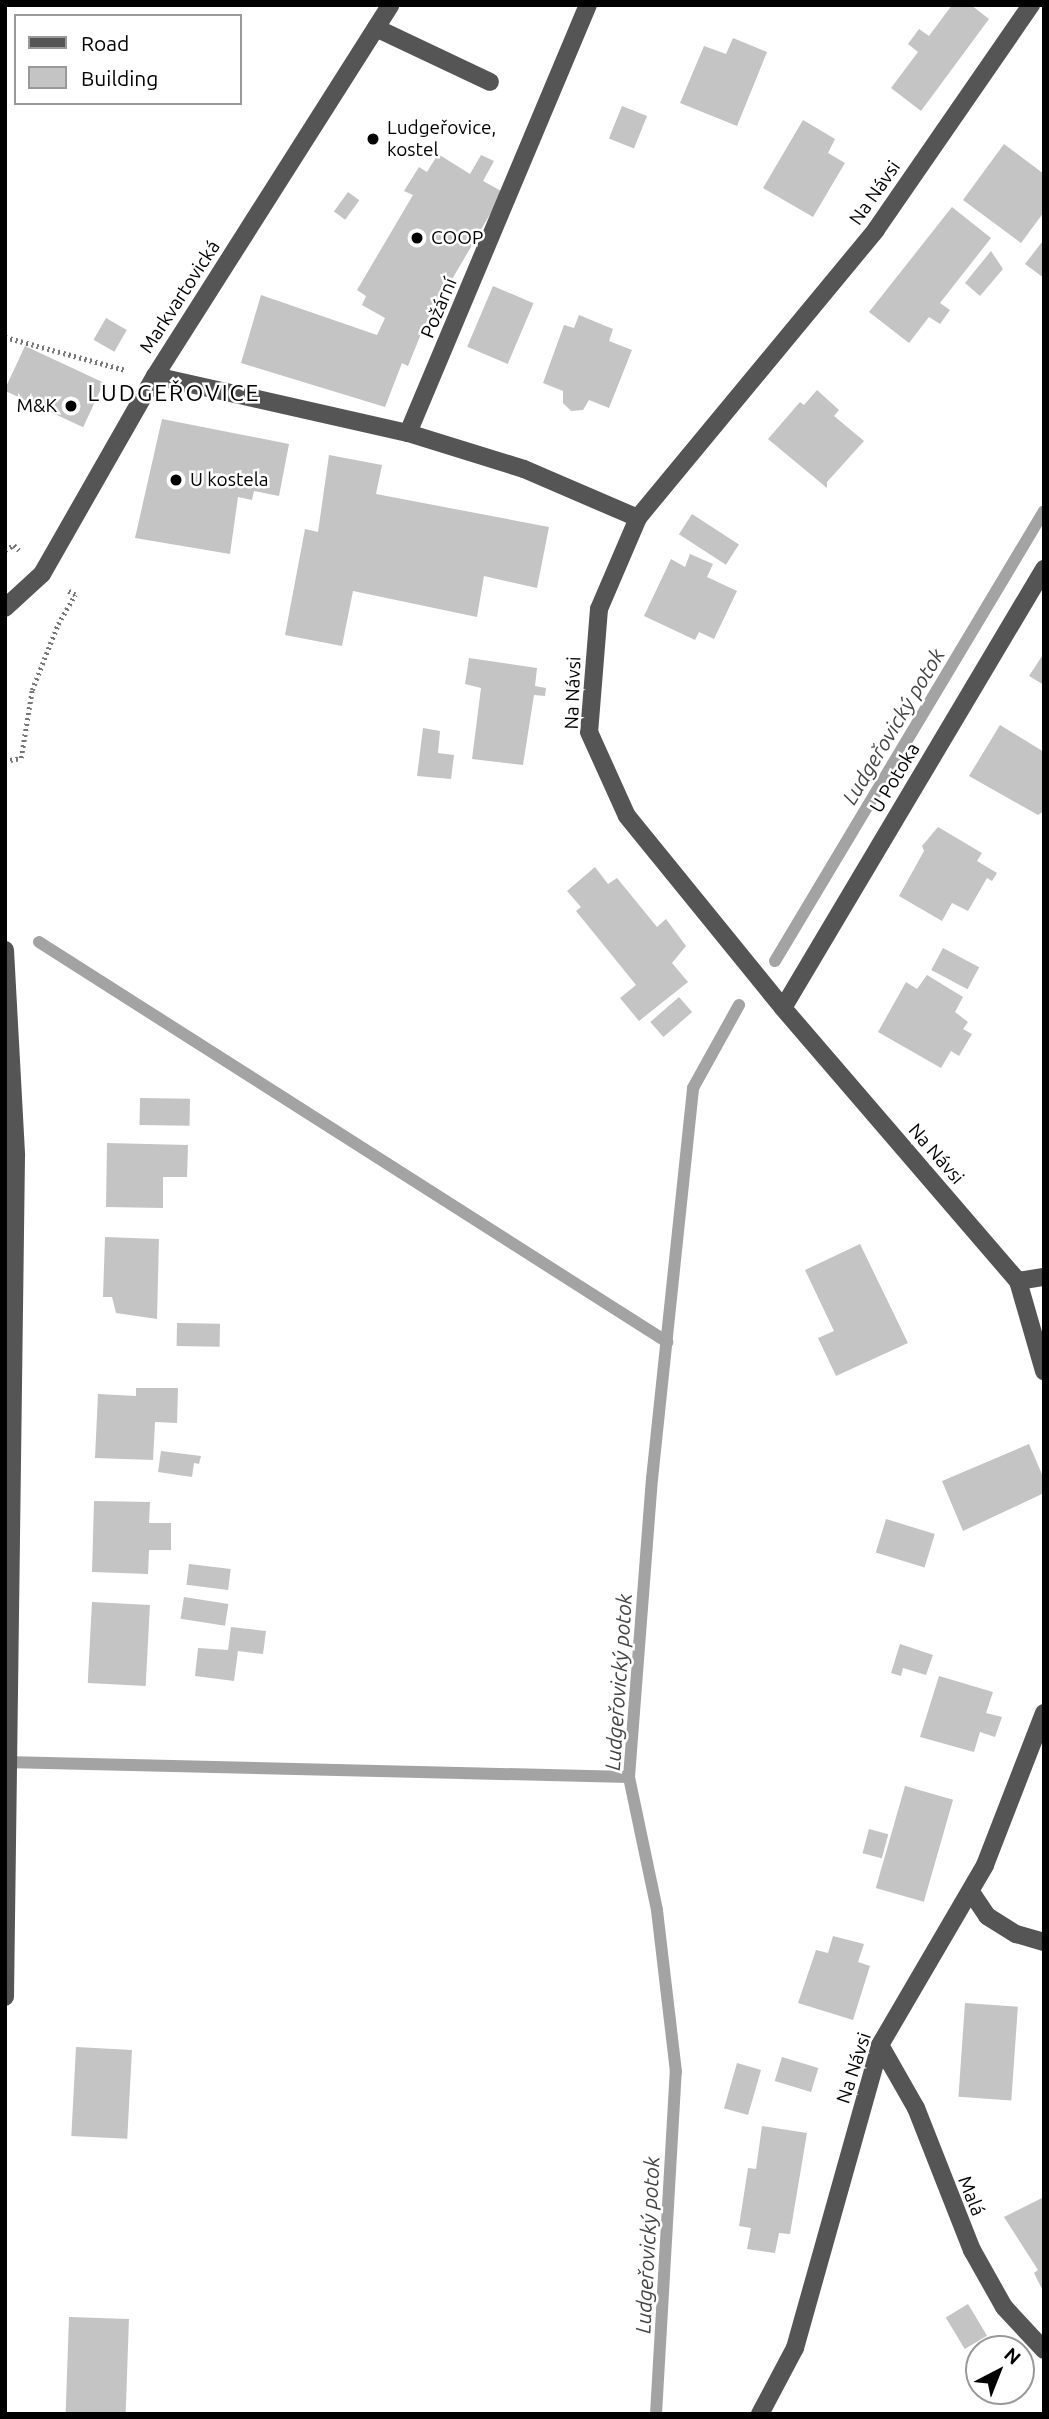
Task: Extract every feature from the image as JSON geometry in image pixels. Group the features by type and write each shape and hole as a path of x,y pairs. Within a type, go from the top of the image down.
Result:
{"street":[{"name":"Markvartovická","path":"5,608 42,573 155,376 390,5"},
{"name":"Požární","path":"408,433 588,5"},
{"name":"Na Návsi","path":"1031,5 876,230 638,518 599,609 589,732 627,816 783,1008 1018,1281 1044,1371"},
{"path":"376,27 490,82"},
{"path":"155,376 408,433 524,470 638,518"},
{"name":"U Potoka","path":"783,1008 1044,569"},
{"path":"5,950 16,1156 5,1997"},
{"path":"1018,1281 1044,1277"},
{"name":"Na Návsi","path":"760,2414 795,2348 880,2045 971,1892 1044,1713"},
{"path":"971,1892 987,1916 1016,1934 1044,1942"},
{"name":"Malá","path":"880,2045 916,2108 972,2250 1004,2306 1044,2350"}],"path":[{"path":"5,337 155,376"},
{"path":"5,550 14,545 42,573 75,595 58,624 32,690 21,758 5,761"}],"building":[{"path":"952,5 971,5 989,19 921,111 891,88 918,52 908,44 919,29 929,36"},
{"path":"733,38 767,52 737,126 680,103 704,46 726,54"},
{"path":"622,106 647,116 634,149 609,138"},
{"path":"803,120 835,139 828,153 845,163 813,217 763,188"},
{"path":"1004,144 1044,174 1044,212 1021,243 963,200"},
{"path":"438,154 470,174 481,155 494,161 483,181 503,192 423,329 408,366 402,363 385,407 241,363 261,295 377,335 385,318 362,305 366,296 357,290 413,195 404,191 419,167 427,172"},
{"path":"348,192 359,200 345,220 334,211"},
{"path":"952,207 991,238 940,303 950,310 940,324 929,317 909,343 869,312"},
{"path":"1042,242 1044,243 1044,278 1025,264"},
{"path":"991,251 1003,269 980,296 965,283"},
{"path":"493,286 534,303 508,364 467,347"},
{"path":"579,315 613,329 609,341 632,350 609,408 589,400 583,410 571,411 563,403 563,391 543,383 564,325 574,328"},
{"path":"106,318 127,330 114,352 94,340"},
{"path":"25,346 104,383 83,427 5,391"},
{"path":"817,390 839,410 834,416 864,441 827,482 827,488 768,439 800,402 804,405"},
{"path":"162,419 289,444 279,496 254,491 252,500 238,497 230,554 135,538"},
{"path":"329,455 382,465 376,494 549,527 537,588 484,576 477,617 353,591 342,646 285,635 305,529 318,532"},
{"path":"692,514 739,544 726,565 679,534"},
{"path":"690,554 713,564 707,577 737,591 714,639 699,632 695,640 644,616 671,559 685,567"},
{"path":"1044,653 1044,685 1029,676"},
{"path":"469,658 537,668 535,686 546,688 545,696 534,695 523,765 472,759 481,688 465,684"},
{"path":"1000,725 1044,752 1044,811 1038,815 969,776"},
{"path":"423,728 440,731 438,753 454,755 451,779 417,776"},
{"path":"938,827 982,853 977,861 997,873 992,881 987,878 968,911 952,903 942,921 899,896 924,851 922,846"},
{"path":"595,867 608,884 617,878 657,927 666,919 686,946 672,963 688,982 639,1021 620,998 636,985 576,911 581,907 567,891"},
{"path":"943,948 979,967 967,989 931,970"},
{"path":"927,975 963,997 955,1012 968,1022 963,1029 972,1034 959,1056 951,1051 941,1068 878,1032 906,982 917,989"},
{"path":"679,997 692,1012 663,1037 650,1022"},
{"path":"140,1098 190,1099 190,1126 140,1125"},
{"path":"107,1143 188,1145 187,1177 163,1177 163,1208 106,1207"},
{"path":"105,1237 159,1239 157,1319 116,1313 112,1297 103,1297"},
{"path":"860,1244 908,1343 836,1376 818,1338 834,1331 805,1270"},
{"path":"177,1323 220,1324 220,1347 177,1346"},
{"path":"136,1388 178,1388 177,1423 155,1422 153,1460 95,1458 98,1394 136,1396"},
{"path":"1029,1444 1044,1479 1044,1493 963,1531 942,1481"},
{"path":"161,1451 201,1456 199,1464 194,1463 192,1477 158,1472"},
{"path":"94,1501 150,1502 149,1523 171,1523 171,1550 149,1550 148,1574 92,1572"},
{"path":"886,1519 935,1534 925,1567 876,1552"},
{"path":"189,1564 231,1569 228,1590 186,1585"},
{"path":"184,1597 228,1604 225,1626 181,1619"},
{"path":"92,1602 150,1605 146,1686 88,1683"},
{"path":"231,1627 266,1631 263,1654 238,1651 234,1681 195,1676 198,1648 228,1650"},
{"path":"900,1644 933,1655 926,1675 903,1668 901,1676 891,1673"},
{"path":"939,1676 993,1692 986,1713 1002,1717 995,1737 980,1732 974,1752 920,1737"},
{"path":"905,1786 953,1800 924,1902 876,1888"},
{"path":"869,1829 888,1834 882,1858 863,1853"},
{"path":"833,1936 864,1944 858,1962 870,1966 853,2020 798,2003 816,1950 828,1953"},
{"path":"965,2003 1018,2007 1011,2100 958,2097"},
{"path":"76,2047 132,2050 127,2139 71,2136"},
{"path":"782,2057 818,2068 811,2092 775,2081"},
{"path":"737,2063 761,2070 748,2115 724,2108"},
{"path":"762,2126 807,2133 790,2234 779,2233 775,2253 747,2249 751,2228 739,2226 748,2168 756,2169"},
{"path":"1044,2197 1044,2293 1034,2273 1038,2270 1004,2217"},
{"path":"968,2304 987,2335 965,2335 965,2349 946,2317"},
{"path":"69,2317 129,2319 126,2414 66,2414"}],"waterway":[{"name":"Ludgeřovický potok","path":"775,961 1044,511"},
{"path":"39,942 667,1342"},
{"name":"Ludgeřovický potok","path":"656,2414 676,2072 657,1910 629,1777 652,1479 693,1088 739,1005"},
{"path":"5,1762 629,1777"}],"place":[{"name":"Ludgeřovice, kostel","path":"373,139"},
{"name":"COOP","path":"417,238"},
{"name":"M&K","path":"71,406"},
{"name":"U kostela","path":"176,480"}],"district":[{"name":"LUDGEŘOVICE","path":"174,393"}]}
